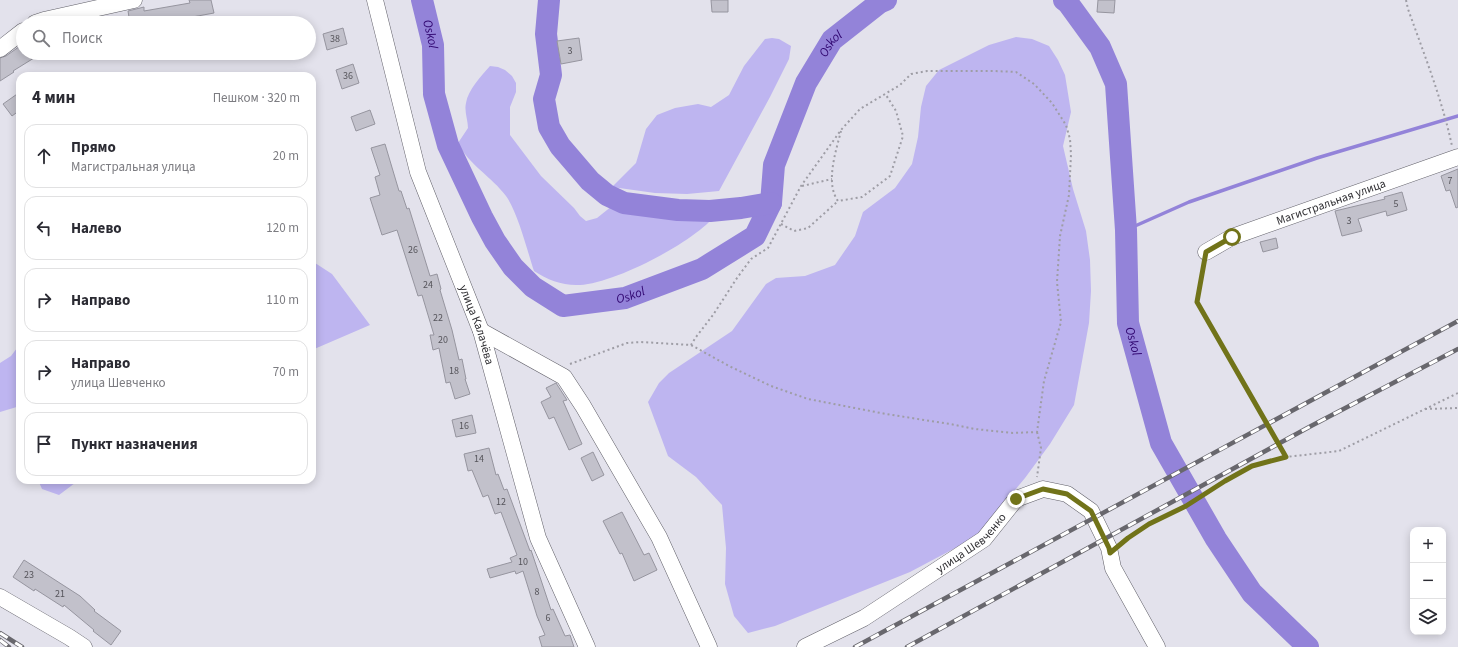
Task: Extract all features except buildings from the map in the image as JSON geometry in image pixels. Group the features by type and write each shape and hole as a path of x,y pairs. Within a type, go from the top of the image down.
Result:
{"street":[{"path":"62,16 134,0"},
{"name":"улица Калачёва","path":"375,0 418,172 482,331 538,538 587,647"},
{"path":"0,49 16,36"},
{"name":"Магистральная улица","path":"1206,252 1232,237 1458,157"},
{"path":"482,331 564,377 583,406 655,530 709,647"},
{"path":"1043,489 1067,494 1091,511 1109,548 1113,568 1157,647"},
{"name":"улица Шевченко","path":"806,647 864,618 984,539 1016,499 1043,489"},
{"path":"0,597 84,647"}],"path":[{"path":"1406,0 1448,129"},
{"path":"691,345 751,259 768,248 801,186 841,130 860,109 900,85 911,74 927,71 1016,72 1034,84 1052,103 1066,126 1070,139 1071,155 1069,195 1060,236 1057,282 1061,322 1044,381 1037,432 1041,448 1037,476 1043,489"},
{"path":"781,224 794,231 808,228 838,201 862,197 890,176 903,136 896,111 886,94"},
{"path":"838,201 833,194 832,167 841,130"},
{"path":"801,186 832,179"},
{"path":"1206,252 1197,302 1286,457"},
{"path":"551,370 627,343 641,342 691,345 757,380 808,399 975,429 1013,433 1037,432"},
{"path":"1110,553 1128,538 1149,524 1186,506 1252,466 1286,457 1339,451 1458,393"},
{"path":"1424,410 1458,408"}],"shaded area":[{"path":"1016,37 1032,39 1049,46 1065,75 1071,112 1063,146 1073,189 1086,231 1090,260 1091,291 1089,323 1074,405 1050,444 1025,478 976,537 910,572 775,626 748,633 734,616 725,584 726,548 722,505 696,477 668,456 648,402 659,383 669,373 732,331 766,284 776,278 805,276 835,265 855,236 863,212 895,188 912,164 918,137 921,107 926,86 939,70 989,45"},
{"path":"765,39 779,39 791,46 789,59 719,191 687,194 655,193 612,187 636,163 646,129 657,115 675,108 698,104 711,107 729,95 744,66"},
{"path":"490,66 505,70 512,76 516,83 516,92 510,107 510,135 541,176 586,221 597,218 612,206 656,212 688,213 719,211 694,235 676,247 614,277 574,285 556,282 534,271 518,222 506,196 462,151 458,143 468,128 465,109 469,93 475,83"},
{"path":"316,264 332,274 370,325 316,348"},
{"path":"16,349 16,407 0,412 0,363 11,356"},
{"path":"40,484 74,484 59,495 42,489"}],"waterway":[{"name":"Oskol","path":"422,0 433,45 434,94 448,145 482,217 495,241 513,267 533,287 563,306 625,298 702,269 755,236 771,203 774,165 806,83 832,40 879,3 886,0"},
{"path":"549,0 546,34 551,75 544,99 549,127 560,146 590,181 607,195 624,203 678,210 710,211 771,203"},
{"name":"Oskol","path":"1064,0 1068,3 1100,47 1116,84 1126,230 1128,323 1161,443 1216,539 1252,593 1308,647"},
{"path":"1126,230 1189,202 1317,158 1458,116"}],"railway":[{"path":"855,647 1458,321"},
{"path":"907,647 1311,426 1458,349"},
{"path":"0,633 22,647"},
{"path":"0,640 9,647"}],"route":[{"path":"1016,499 1043,489 1067,494 1091,511 1110,553 1128,538 1149,524 1186,506 1252,466 1286,457 1197,302 1206,252 1232,237"}]}
